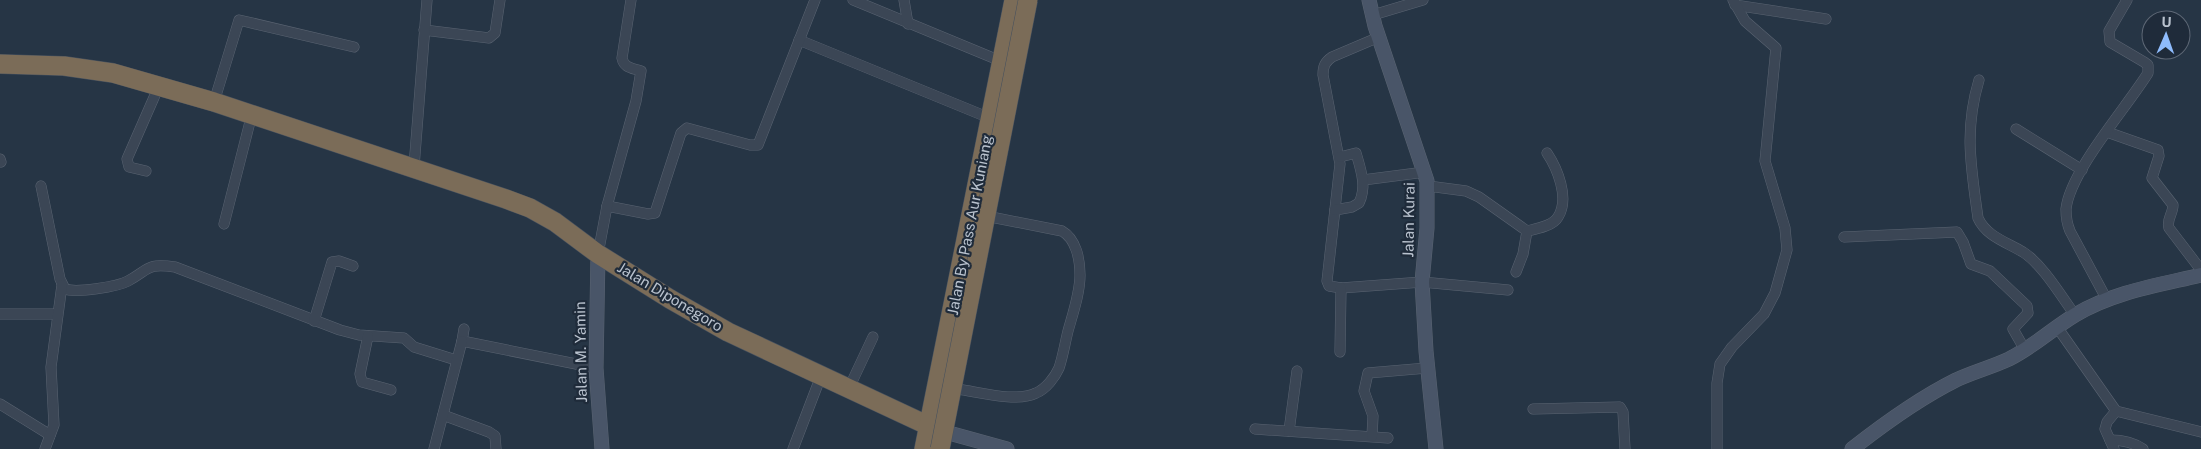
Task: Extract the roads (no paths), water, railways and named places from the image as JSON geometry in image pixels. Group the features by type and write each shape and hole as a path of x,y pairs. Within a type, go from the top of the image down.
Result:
{"highway":[{"name":"Jalan By Pass Aur Kuniang","path":"924,449 992,119 1014,0"},
{"name":"Jalan By Pass Aur Kuniang","path":"933,449 1022,0"},
{"name":"Jalan By Pass Aur Kuniang","path":"945,444 1028,0"},
{"name":"Jalan By Pass Aur Kuniang","path":"945,444 1020,83 1035,0"},
{"name":"Jalan Diponegoro","path":"0,64 86,69 113,73 252,114 414,167 530,208 555,222 598,254 670,299 728,332 929,426"},
{"path":"954,307 972,311"}],"street":[{"path":"414,167 427,0"},
{"path":"424,30 489,38 495,33 500,0"},
{"path":"598,254 607,206 636,102 641,71 626,66 622,58 631,0"},
{"path":"607,206 638,213 655,213 681,133 687,128 750,145 758,145 815,0"},
{"path":"853,0 1003,62"},
{"path":"904,0 908,24"},
{"name":"Jalan Kurai","path":"1369,0 1372,15 1426,179 1422,282 1427,368 1436,449"},
{"path":"1372,15 1423,0"},
{"path":"2108,300 2070,231 2066,220 2069,196 2082,170 2149,69 2144,62 2110,42 2109,31 2127,0"},
{"path":"1734,2 1826,19"},
{"path":"1717,449 1717,383 1720,364 1732,347 1764,314 1775,293 1788,250 1785,228 1766,161 1776,48 1744,21 1734,2"},
{"path":"214,102 239,20 354,47"},
{"path":"1379,36 1332,57 1326,61 1323,67 1340,157 1327,281 1329,286 1341,288 1422,282 1508,290"},
{"path":"799,40 992,119"},
{"path":"1979,80 1973,102 1969,142 1978,218 1982,227 1988,232 2025,254 2034,262 2075,315"},
{"path":"146,170 129,167 127,159 159,86"},
{"path":"224,224 252,114"},
{"path":"2016,129 2082,170"},
{"path":"2107,132 2158,150 2159,156 2152,178 2173,205 2168,222 2169,228 2201,270"},
{"path":"1526,231 1549,224 1558,217 1562,204 1561,182 1556,167 1547,153"},
{"path":"1335,210 1352,207 1359,203 1362,197 1363,180 1356,154 1340,157"},
{"path":"1363,180 1426,179 1466,191 1526,231"},
{"path":"41,186 62,285 52,367 54,425 45,449"},
{"path":"957,389 1014,397 1027,397 1039,393 1049,383 1058,369 1079,289 1080,266 1073,241 1069,235 1062,231 991,217"},
{"path":"1516,272 1523,254 1526,231"},
{"path":"1844,237 1957,232 1971,264 1990,271 2026,306 2028,312 2013,328 2025,350"},
{"name":"Jalan M. Yamin","path":"598,254 596,368 602,449"},
{"path":"314,321 332,262 339,261 353,266"},
{"path":"62,285 65,289 76,291 124,282 146,268 166,266 195,273 340,330 368,336 404,338 414,347 456,360"},
{"path":"1852,449 1887,421 1921,399 1958,379 2008,359 2025,350 2075,315 2108,300 2201,275"},
{"path":"1340,352 1341,288"},
{"path":"0,314 57,314"},
{"path":"2057,327 2116,411 2201,432"},
{"path":"434,449 464,328"},
{"path":"368,336 360,378 362,382 391,390"},
{"path":"849,388 872,337"},
{"path":"462,341 596,368"},
{"path":"1372,436 1373,416 1364,391 1368,373 1427,368"},
{"path":"1290,431 1297,371"},
{"path":"793,449 821,376"},
{"path":"0,404 50,434"},
{"path":"1532,409 1620,407 1624,412 1625,449"},
{"path":"2116,411 2106,425 2106,432 2112,444 2118,440 2137,445 2143,449"},
{"path":"443,415 489,432 495,436 496,449"},
{"path":"1255,429 1388,438"},
{"path":"945,444 1007,449"}]}
